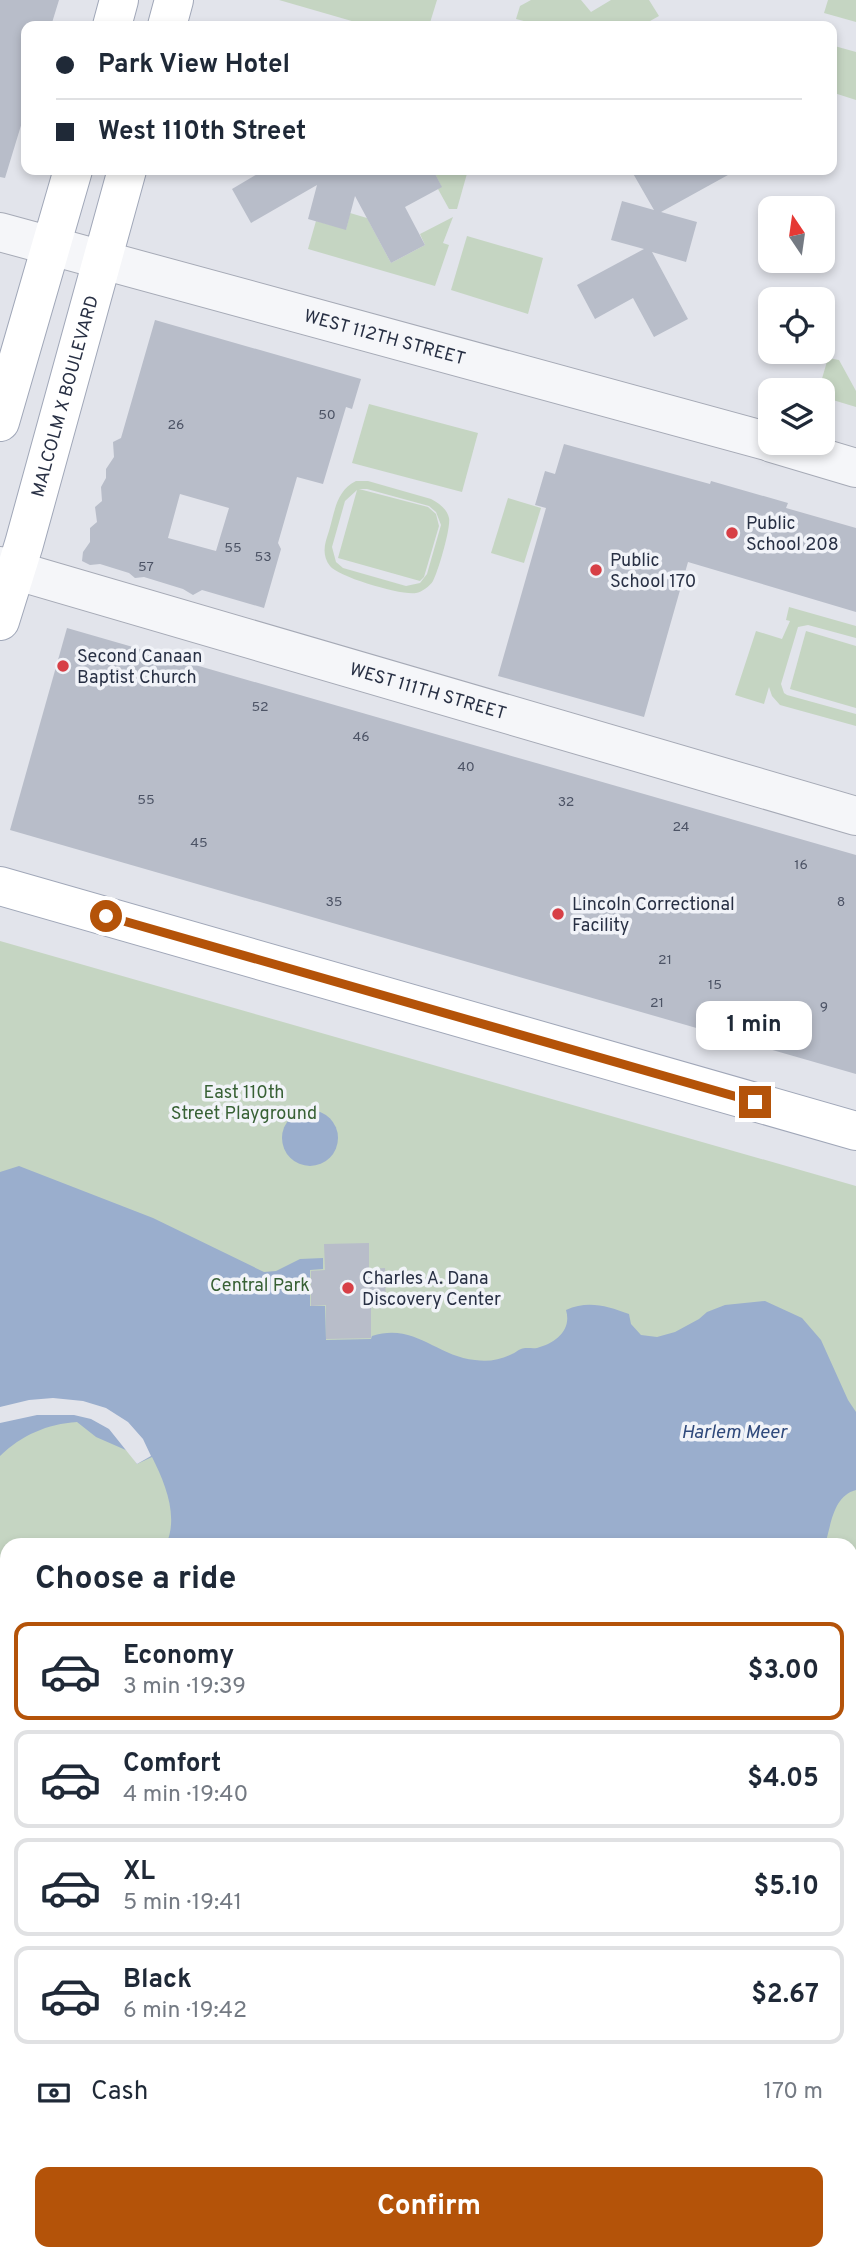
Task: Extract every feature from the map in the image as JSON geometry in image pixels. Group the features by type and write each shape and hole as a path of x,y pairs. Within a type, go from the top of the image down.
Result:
{"main road":[{"path":"113,21 119,0"},
{"path":"168,21 174,0"},
{"path":"0,422 72,175"},
{"name":"MALCOLM X BOULEVARD","path":"0,621 8,568 126,175"},
{"path":"0,886 856,1131"}],"street":[{"name":"WEST 112TH STREET","path":"0,232 758,438"},
{"name":"WEST 112TH STREET","path":"814,455 856,468"},
{"name":"WEST 111TH STREET","path":"8,568 856,816"}],"green space":[{"path":"279,0 437,0 431,21 352,21"},
{"path":"531,0 581,0 591,12 611,0 649,0 659,16 650,21 524,21 516,19 520,6"},
{"path":"828,0 856,0 856,22 824,13"},
{"path":"837,47 856,52 856,100 837,94"},
{"path":"436,175 467,175 457,209 449,209 438,189 441,186"},
{"path":"350,213 367,218 391,263 425,245 420,234 453,217 443,243 449,245 435,286 308,249 316,221 346,229"},
{"path":"467,236 543,258 528,314 451,290"},
{"path":"835,359 839,360 856,391 856,407 835,401 835,378 822,378 826,364 835,364"},
{"path":"369,404 478,433 462,492 352,463"},
{"path":"356,481 368,481 431,499 445,509 449,518 446,540 435,576 426,588 409,593 385,589 345,575 327,562 326,540 337,502 349,485","holes":["359,489 429,506 436,512 441,525 427,574 420,583 406,586 343,568 336,562 332,547 345,501 357,490 338,558 420,581 424,577 439,526 436,514 428,507"]},
{"path":"508,498 541,508 524,563 491,553"},
{"path":"789,607 856,626 856,638 808,625 798,627 781,684 787,695 856,714 856,726 780,705 772,696 769,687 764,704 735,695 756,631 782,639 790,621 786,620"},
{"path":"806,631 856,646 856,708 790,689"},
{"name":"Central Park","path":"0,941 856,1186 856,1538 0,1538"}],"water":[{"path":"304,1110 316,1110 326,1114 334,1122 338,1138 334,1154 326,1162 316,1166 304,1166 294,1162 286,1154 282,1144 282,1132 286,1122 294,1114"},
{"name":"Harlem Meer","path":"19,1166 153,1218 264,1272 276,1271 300,1259 323,1258 323,1269 310,1270 310,1306 325,1306 326,1340 371,1339 372,1336 400,1333 413,1336 448,1353 489,1361 503,1358 523,1348 537,1348 550,1343 561,1335 567,1324 566,1310 582,1305 598,1305 629,1314 631,1324 641,1335 657,1337 675,1332 707,1312 725,1305 765,1301 802,1318 821,1340 856,1412 856,1490 842,1498 831,1520 827,1538 169,1538 171,1523 169,1500 152,1457 137,1464 128,1451 96,1437 77,1422 55,1425 36,1432 17,1442 0,1456 0,1172"}],"pier":[{"path":"53,1398 83,1401 106,1408 128,1422 143,1439 151,1456 137,1464 109,1429 91,1419 74,1415 37,1415 0,1423 0,1407"}],"building":[{"path":"0,0 59,0 53,21 21,21 21,125 5,178 0,177"},
{"path":"256,175 436,175 442,187 405,207 425,245 391,263 355,196 346,230 308,219 317,185 251,223 232,189"},
{"path":"634,175 728,175 661,212 697,222 686,262 652,252 688,319 654,337 633,298 595,319 577,285 644,249 611,240 622,201 654,210"},
{"path":"155,320 361,379 352,409 346,407 323,484 297,477 278,543 281,549 264,608 202,590 193,595 183,589 144,577 135,578 129,573 82,561 83,552 90,542 90,528 97,522 95,507 102,501 101,487 106,478 106,469 114,457 113,442 121,438","holes":["180,494 229,508 216,551 168,538"]},
{"path":"564,444 788,503 786,508 856,528 856,612 688,562 644,717 498,676 546,508 535,505 545,471 555,474"},
{"path":"67,628 856,855 856,1074 10,830"},
{"name":"Charles A. Dana Discovery Center","path":"369,1243 369,1269 385,1268 386,1305 371,1305 371,1338 326,1339 326,1305 311,1306 311,1271 325,1270 324,1244"}],"place":[{"name":"Public School 208","path":"732,533"},
{"name":"Public School 170","path":"596,570"},
{"name":"Second Canaan Baptist Church","path":"63,666"},
{"name":"Lincoln Correctional Facility","path":"558,914"},
{"name":"Charles A. Dana Discovery Center","path":"348,1288"}],"route":[{"path":"106,916 755,1102"}],"park label":[{"name":"East 110th Street Playground","path":"244,1102"}]}
